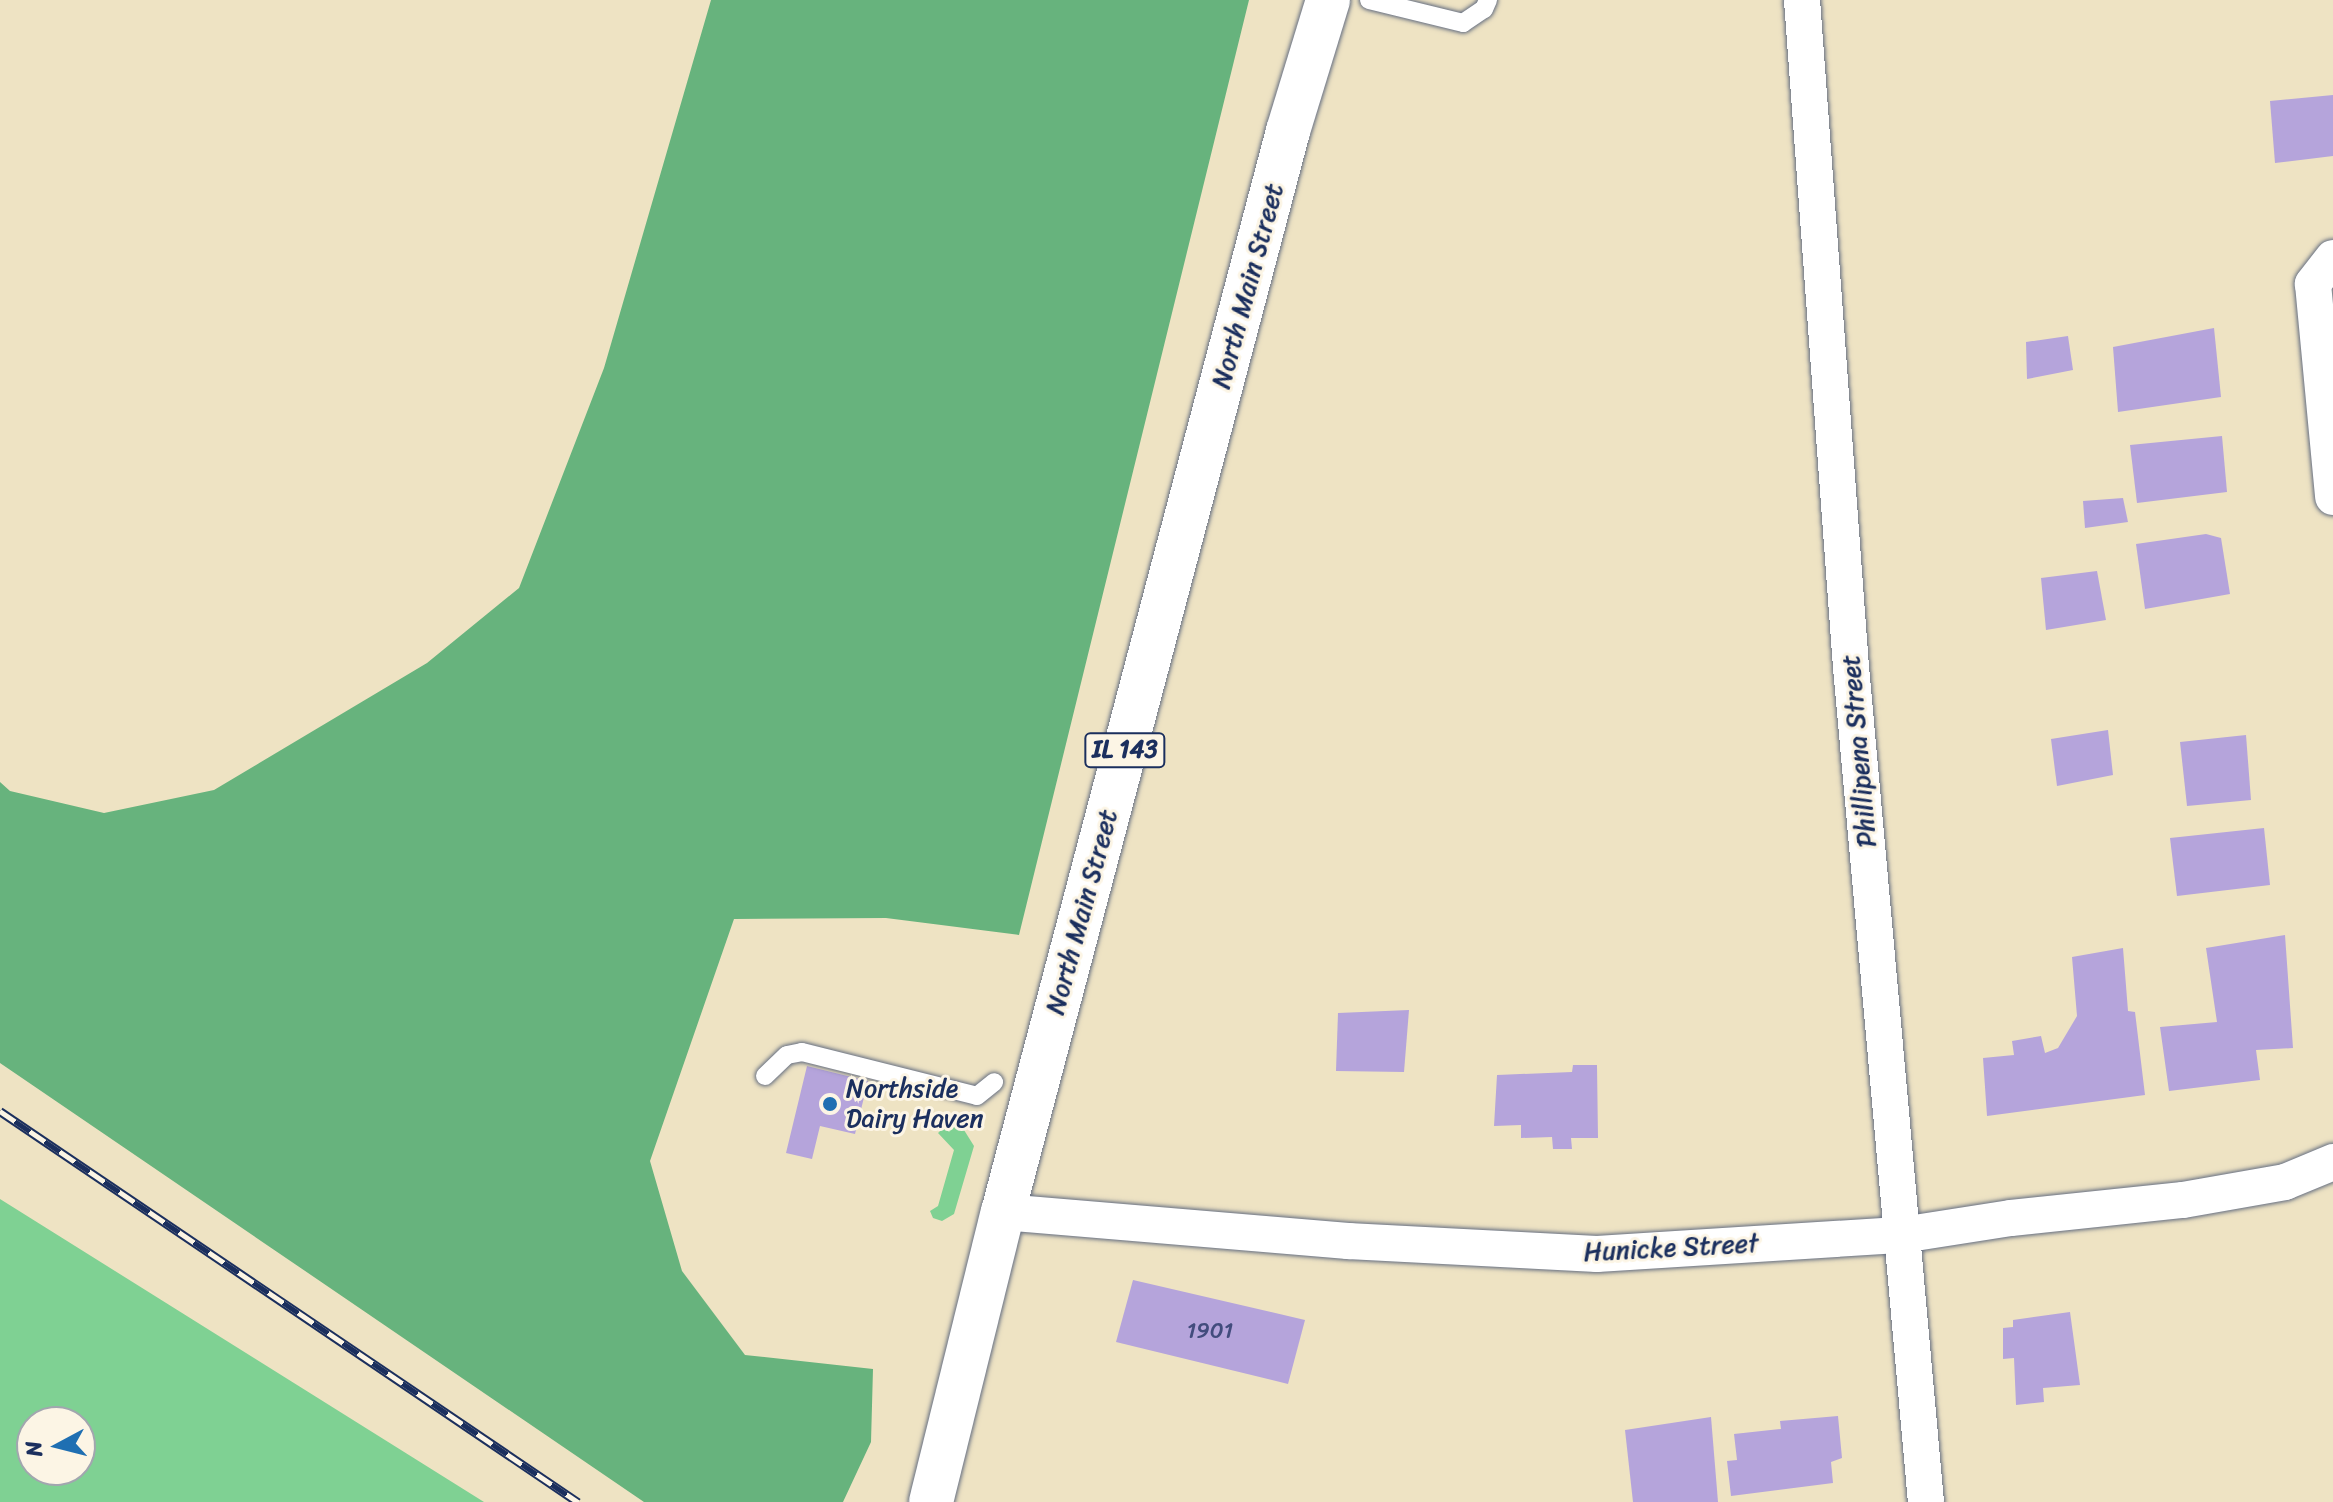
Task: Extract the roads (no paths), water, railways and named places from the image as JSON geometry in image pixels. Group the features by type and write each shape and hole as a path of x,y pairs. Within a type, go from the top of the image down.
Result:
{"main road":[{"name":"North Main Street","path":"931,1502 1003,1212 1288,131 1328,0"}],"street":[{"name":"Phillipena Street","path":"1802,0 1851,667 1926,1502"},
{"path":"2329,260 2313,284 2333,497"},
{"name":"Hunicke Street","path":"1003,1212 1348,1241 1597,1254 1902,1235 2237,1191 2285,1182 2333,1162"}],"lane":[{"path":"1369,0 1463,23 1484,9 1488,0"},
{"path":"765,1076 787,1055 802,1052 977,1096 994,1082"}],"railway":[{"path":"0,1111 578,1502"}],"place":[{"name":"Northside Dairy Haven","path":"830,1104"}]}
